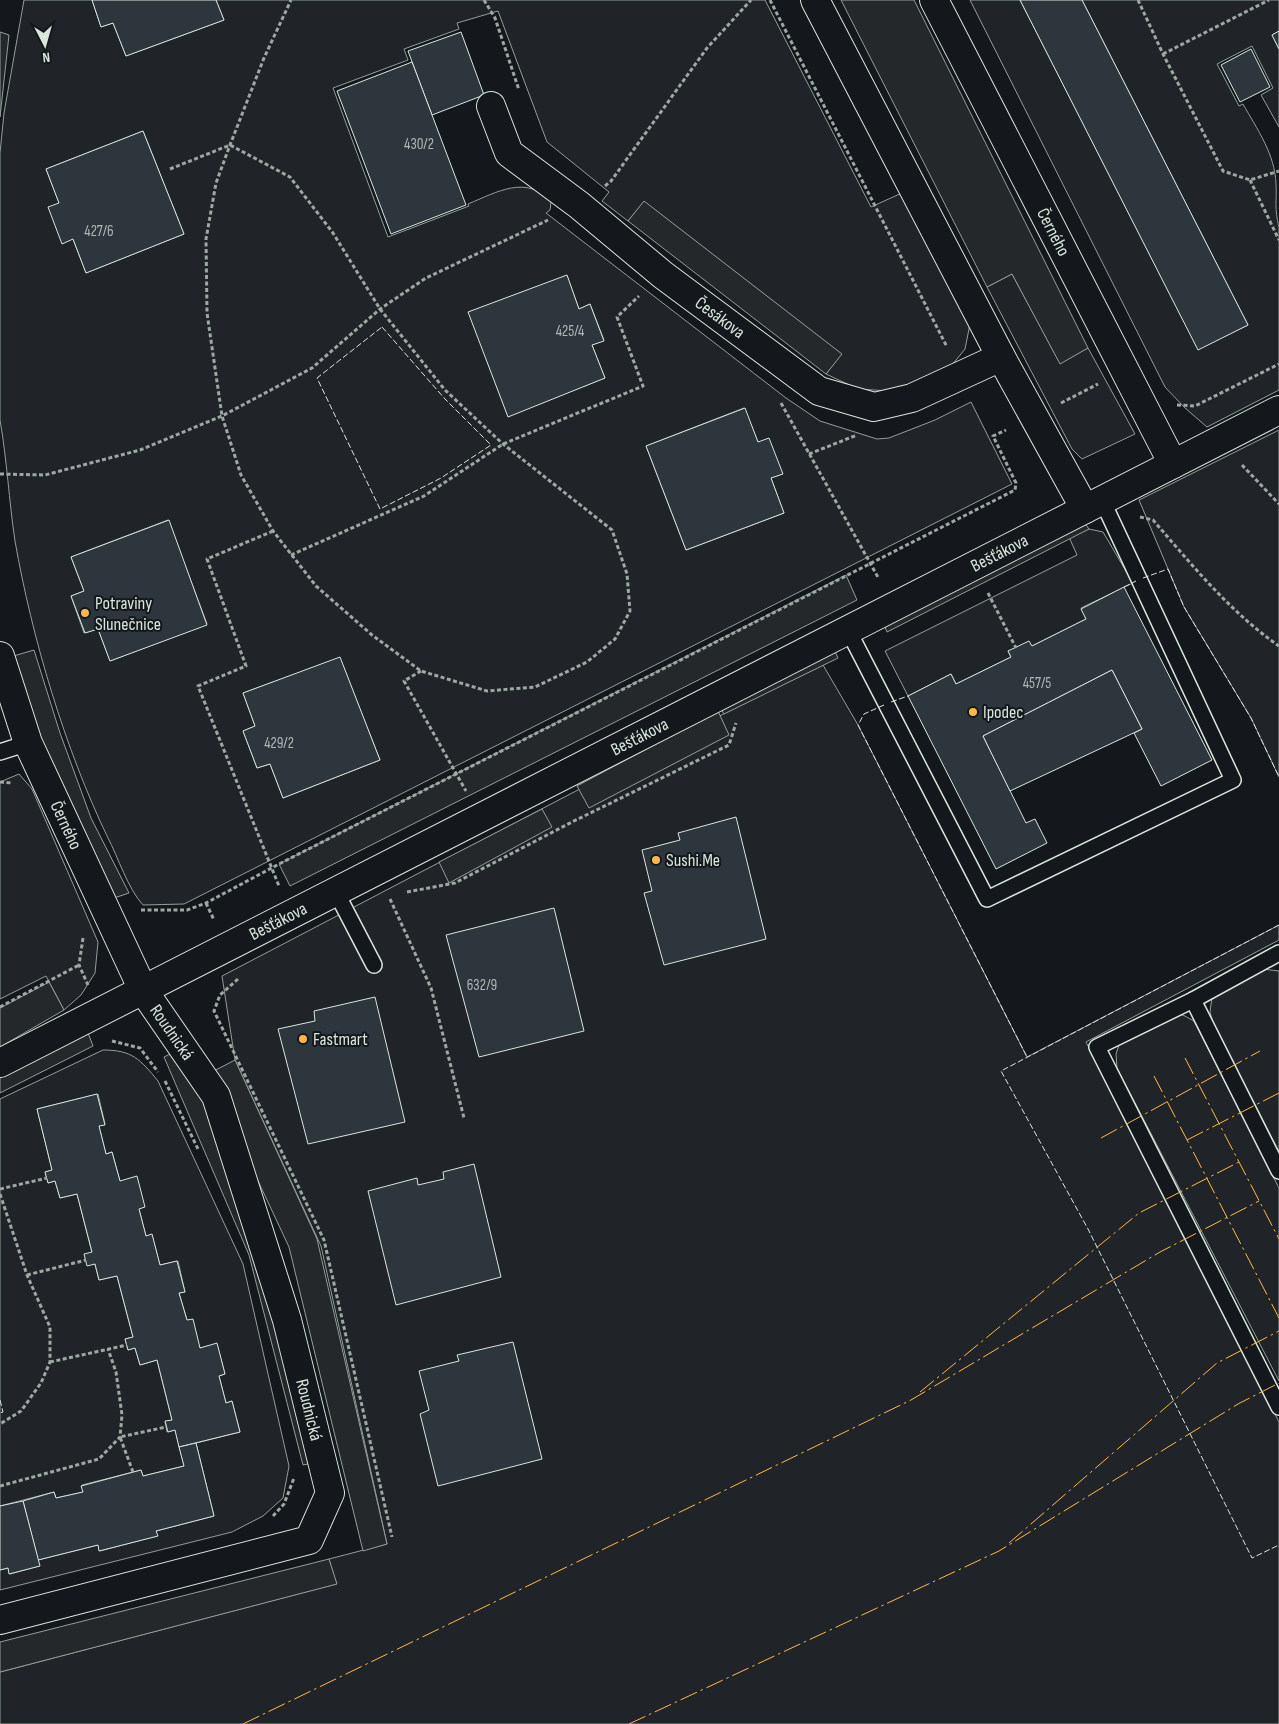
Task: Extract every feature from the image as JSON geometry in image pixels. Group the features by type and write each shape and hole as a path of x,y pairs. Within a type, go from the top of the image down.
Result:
{"street":[{"path":"815,0 1001,357 1035,416 1097,505"},
{"name":"Černého","path":"934,0 1173,464"},
{"name":"Česákova","path":"491,106 509,153 579,205 662,275 819,390 874,406 912,398 1001,357"},
{"name":"Bešťákova","path":"0,1063 894,606 1097,505 1279,410"},
{"name":"Černého","path":"0,656 28,743 143,990"},
{"name":"Roudnická","path":"0,1620 309,1540 330,1493 287,1320 216,1096 143,990"}],"lane":[{"path":"848,630 987,899 1233,780 1097,505"},
{"path":"0,752 28,743"},
{"path":"336,892 374,965"},
{"path":"1279,953 1193,1000 1097,1047 1279,1407"},
{"path":"1193,1000 1279,1171"}],"path":[{"path":"170,169 230,146 290,177 334,233 380,309 445,390 503,444 612,530 627,574 630,611 615,639 587,662 535,687 487,691 421,671 372,635 323,592 272,531 241,475 222,416 207,313 206,239 216,183 230,146 264,58 291,0"},
{"path":"484,0 494,18 522,97"},
{"path":"0,474 45,475 140,450 222,416 312,368 380,309 426,278 579,205 612,181 707,48 751,0"},
{"path":"770,0 961,376"},
{"path":"1138,0 1163,54 1223,171 1250,180 1279,170"},
{"path":"1163,54 1269,0"},
{"path":"1250,180 1279,240"},
{"path":"291,555 424,496 503,444 643,386 617,317 662,275"},
{"path":"1172,401 1178,406 1195,406 1279,364"},
{"path":"83,938 137,910 187,910 206,903 456,773 1015,490 1016,483 993,436 1126,370"},
{"path":"778,399 894,606"},
{"path":"1220,440 1279,504"},
{"path":"1097,505 1153,520 1210,586 1263,635 1279,646"},
{"path":"272,531 207,559 246,666 198,686 291,914"},
{"path":"979,597 996,588"},
{"path":"988,593 1016,648"},
{"path":"421,671 404,681 481,817"},
{"path":"464,1118 431,988 388,896 455,883 572,822 729,745 737,721"},
{"path":"0,782 13,783"},
{"path":"206,903 218,927"},
{"path":"79,930 83,938 79,964 112,1041"},
{"path":"0,1008 79,964"},
{"path":"242,975 220,995 214,1010 324,1240 392,1537"},
{"path":"103,1044 112,1041 140,1048 164,1079 202,1158"},
{"path":"0,1189 47,1178"},
{"path":"0,1194 27,1275 50,1328 50,1362 41,1383 21,1412 0,1424"},
{"path":"27,1275 86,1260"},
{"path":"50,1362 127,1345"},
{"path":"108,1349 116,1372 122,1415 120,1437 133,1472"},
{"path":"0,1486 99,1459 120,1437 166,1427"},
{"path":"266,1522 284,1504 296,1472"}],"shaded area":[{"path":"24,0 92,0 101,27 113,23 126,56 224,20 216,0 765,0 871,207 904,192 970,324 965,349 952,365 911,386 890,391 858,389 826,374 841,354 644,202 628,221 602,201 609,192 547,142 498,11 457,23 459,29 404,49 408,60 333,88 388,237 469,206 468,204 501,191 522,187 532,189 542,194 551,202 550,210 546,213 786,398 820,421 877,439 889,438 935,420 971,402 1012,484 184,904 143,905 128,882 92,804 64,730 31,616 15,541 0,420 0,153 4,113","holes":["143,131 184,234 86,273 46,169","567,276 579,309 590,304 604,340 592,345 605,378 508,416 469,312","744,408 758,442 782,474 771,478 784,513 686,550 646,446","168,520 207,624 110,661 98,629 84,633 71,596 84,591 71,557","340,658 380,760 283,798 270,764 257,768 243,731 255,726 243,693"]},
{"path":"841,0 914,0 1088,348 1060,364 1012,274 987,287"},
{"path":"970,0 1020,0 1198,349 1248,325 1082,0 1279,0 1279,31 1272,35 1279,49 1279,127 1261,95 1273,88 1252,46 1217,64 1239,106 1243,104 1259,132 1269,152 1275,173 1276,210 1279,227 1279,390 1207,427 1165,387"},
{"path":"0,32 9,35 0,117"},
{"path":"644,201 842,354 826,374 628,221"},
{"path":"1012,274 1060,363 1088,348 1135,434 1082,459 1072,449 987,287"},
{"path":"1279,430 1279,777 1251,718 1184,607 1139,500"},
{"path":"1081,518 1089,529 887,632 881,618"},
{"path":"1089,529 1103,532 1133,583 1081,608 1086,619 1032,646 1008,651 1011,657 956,684 951,674 908,696 885,651 1077,555 1069,537"},
{"path":"846,575 857,600 290,886 279,864"},
{"path":"832,645 838,658 724,714 717,703"},
{"path":"34,650 60,733 91,818 129,893 111,899 71,820 10,657"},
{"path":"823,665 858,725 1027,1057 1279,925 1279,940 1086,1042 1279,1422 1279,1724 0,1724 0,1672 336,1584 329,1559 387,1544 321,1246 235,1060 222,976 752,699"},
{"path":"718,711 729,735 589,808 577,786"},
{"path":"19,774 32,789 98,942 95,973 81,995 64,1010 46,976 0,999 0,782"},
{"path":"542,809 552,827 449,883 439,862"},
{"path":"1263,969 1279,971 1279,1152 1213,1023 1210,1012 1212,997"},
{"path":"49,982 64,1010 0,1047 0,1008"},
{"path":"1171,1014 1183,1015 1194,1021 1279,1188 1279,1381 1117,1068 1116,1054 1120,1042"},
{"path":"88,1033 93,1046 0,1093 0,1075"},
{"path":"103,1050 113,1050 135,1057 158,1081 243,1264 289,1466 283,1498 263,1516 232,1532 0,1590 0,1570 8,1568 10,1574 39,1566 38,1560 98,1545 100,1551 157,1536 156,1531 214,1516 196,1443 240,1432 232,1401 226,1403 219,1376 225,1374 217,1344 200,1348 187,1320 179,1293 185,1292 178,1261 160,1265 152,1235 146,1236 139,1209 120,1181 112,1152 106,1154 99,1126 105,1124 98,1094 37,1109 52,1170 45,1172 48,1183 55,1181 60,1198 77,1194 99,1280 117,1276 133,1337 125,1339 128,1350 135,1348 140,1365 157,1360 172,1420 165,1422 167,1432 175,1430 184,1466 143,1476 141,1470 82,1485 83,1492 56,1498 54,1492 0,1506 0,1099"},
{"path":"178,1050 241,1177 322,1461 303,1465 249,1255 164,1057"},
{"path":"235,1060 317,1239 387,1544 363,1551 289,1247 208,1074"},
{"path":"329,1559 337,1584 0,1672 0,1642"}],"building":[{"path":"92,0 216,0 224,20 126,56 113,23 101,27"},
{"path":"1020,0 1082,0 1248,325 1198,350"},
{"path":"1279,31 1279,49 1272,35"},
{"path":"461,32 484,95 432,115 408,51"},
{"path":"1251,49 1270,87 1240,102 1221,65"},
{"path":"412,62 466,205 391,234 337,91"},
{"path":"143,131 184,234 86,273 73,239 62,244 48,207 59,203 46,169"},
{"path":"567,275 579,309 590,304 604,341 592,345 605,378 508,417 468,312"},
{"path":"745,408 758,442 769,438 783,474 771,478 784,513 686,550 646,446"},
{"path":"169,520 207,625 110,661 98,629 85,633 71,596 84,591 71,557"},
{"name":"Ipodec","path":"1124,587 1212,760 1161,786 1134,733 1142,729 1112,670 983,736 1026,823 1035,819 1047,843 996,869 908,696 951,674 956,684 1011,657 1008,651 1029,641 1032,646 1086,619 1081,609"},
{"path":"340,657 380,760 283,798 270,764 257,768 243,731 255,726 243,693"},
{"path":"1112,670 1142,729 1010,791 983,736"},
{"path":"736,817 766,939 664,965 644,893 652,891 642,850 680,840 678,833"},
{"path":"554,908 584,1031 479,1057 446,935"},
{"path":"375,997 405,1122 308,1144 278,1029 315,1021 314,1011"},
{"path":"97,1094 105,1125 99,1126 106,1154 112,1152 120,1181 137,1176 145,1207 139,1209 146,1236 152,1234 160,1265 177,1261 185,1292 179,1293 187,1320 193,1319 200,1348 217,1343 225,1374 219,1376 226,1403 232,1401 240,1432 179,1447 175,1430 168,1432 165,1421 172,1420 157,1360 140,1365 135,1348 128,1350 125,1339 133,1337 117,1276 99,1280 95,1264 87,1266 84,1254 92,1252 77,1194 60,1198 55,1181 48,1183 45,1172 52,1170 37,1109"},
{"path":"474,1164 501,1277 396,1305 368,1191 417,1178 418,1185 444,1179 443,1172"},
{"path":"513,1342 542,1459 438,1486 420,1414 429,1410 419,1371 459,1361 457,1355"},
{"path":"196,1443 214,1516 156,1531 158,1536 99,1551 98,1545 38,1560 23,1501 54,1492 56,1498 83,1492 81,1486 141,1470 143,1476 184,1466 179,1447"},
{"path":"23,1501 40,1566 9,1574 8,1568 0,1570 0,1506"}],"fence":[{"path":"382,327 445,399 491,445 441,478 380,509 317,378 382,327"},
{"path":"1143,578 1168,569 1184,607 1251,718 1279,777"},
{"path":"1124,587 1136,581"},
{"path":"891,702 908,696"},
{"path":"884,705 864,714 858,725 1027,1057"},
{"path":"1279,925 1001,1071 1088,1229 1252,1558 1279,1545"},
{"path":"0,1400 3,1412 0,1413"}],"power":[{"path":"1101,1138 1260,1051"},
{"path":"1185,1058 1279,1239"},
{"path":"1154,1076 1279,1318"},
{"path":"1187,1140 1279,1093"},
{"path":"920,1392 1139,1213 1239,1162"},
{"path":"243,1724 911,1400 1160,1252 1259,1201"},
{"path":"1009,1543 1217,1363 1279,1331"},
{"path":"629,1724 999,1551 1238,1404 1279,1383"}],"place":[{"name":"Potraviny Slunečnice","path":"85,613"},
{"name":"Ipodec","path":"973,712"},
{"name":"Sushi.Me","path":"656,860"},
{"name":"Fastmart","path":"303,1039"}]}
